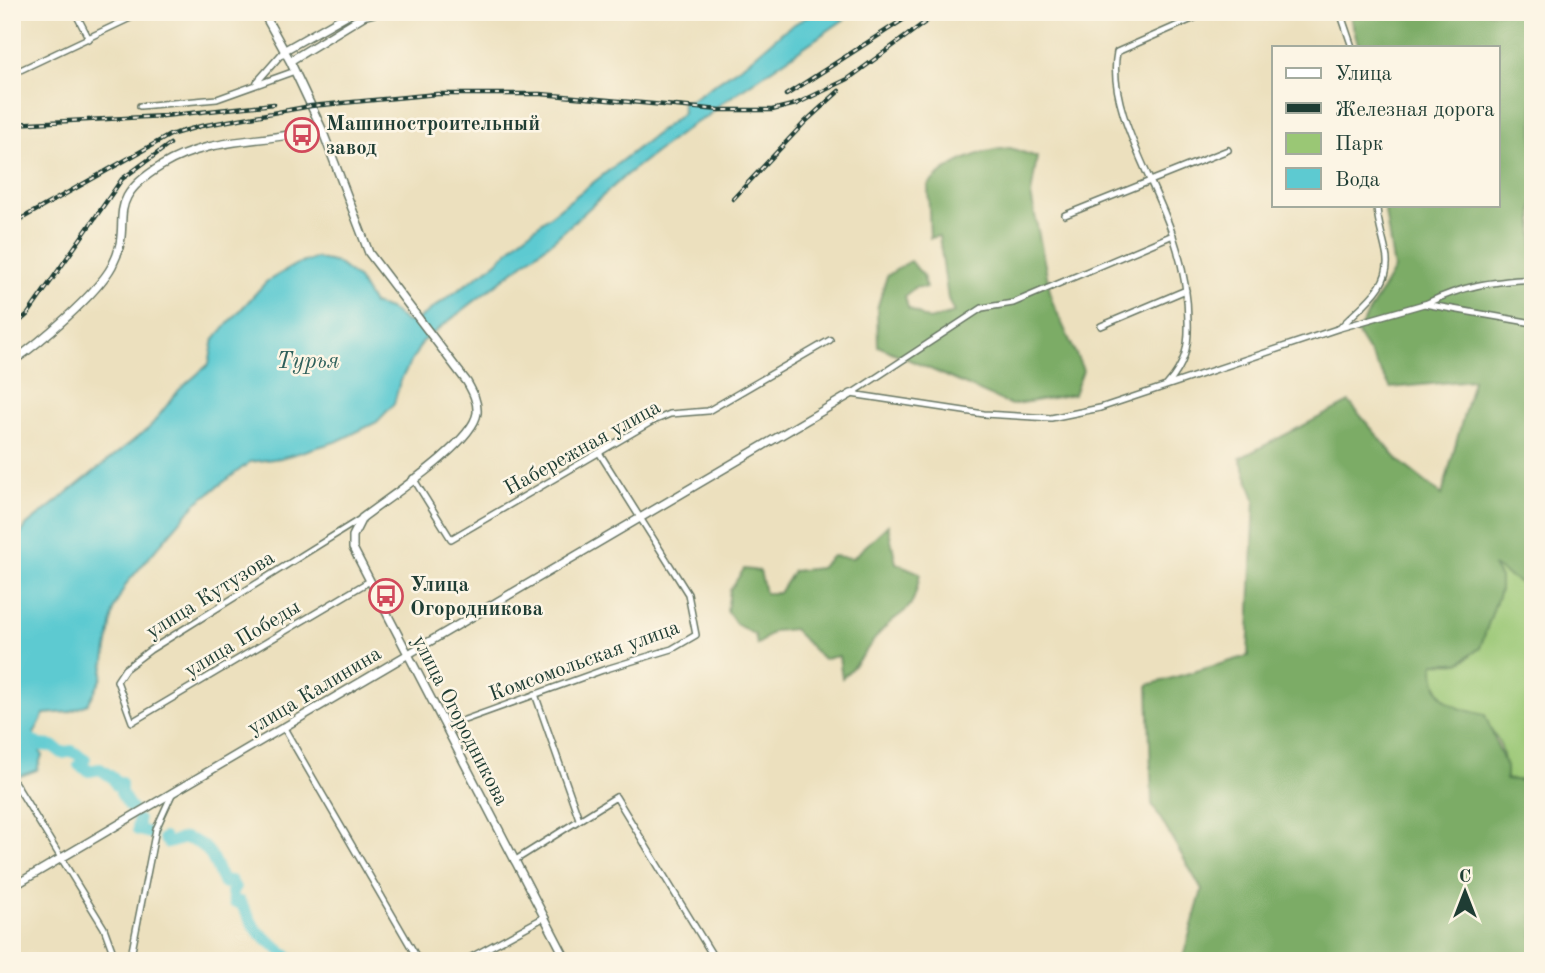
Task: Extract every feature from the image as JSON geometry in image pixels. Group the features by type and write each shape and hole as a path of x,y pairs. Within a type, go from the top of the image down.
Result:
{"street":[{"path":"75,12 89,39"},
{"path":"12,74 143,12"},
{"path":"263,12 285,50 321,127 369,253 467,382 475,397 477,412 464,439 362,518"},
{"path":"257,83 285,50 352,12"},
{"path":"290,61 368,14 382,12"},
{"path":"1165,387 1176,375 1187,350 1186,290 1173,235 1124,114 1115,65 1117,52 1208,12"},
{"path":"1340,12 1352,46"},
{"path":"140,106 217,99 295,71"},
{"path":"12,362 104,278 116,257 125,200 144,178 163,165 209,146 321,127"},
{"path":"1065,215 1228,150"},
{"path":"1339,328 1378,290 1387,276 1387,257 1377,206"},
{"path":"851,394 982,309 1013,303 1173,235"},
{"path":"851,394 984,414 1051,418 1076,415 1339,328 1424,304 1453,291 1488,281 1533,279"},
{"path":"1101,326 1186,290"},
{"path":"1424,304 1533,323"},
{"name":"Набережная улица","path":"413,478 451,539 651,422 670,414 708,411 830,340"},
{"name":"улица Калинина","path":"12,887 851,394"},
{"name":"Комсомольская улица","path":"445,727 534,694 672,649 696,635 688,594 637,518 600,454"},
{"name":"улица Огородникова","path":"362,518 353,536 353,548 368,582 567,961"},
{"name":"улица Кутузова","path":"132,722 117,681 125,669 150,650 362,518"},
{"name":"улица Победы","path":"132,722 368,582"},
{"path":"534,694 579,819"},
{"path":"284,728 419,961"},
{"path":"15,783 104,928 116,961"},
{"path":"130,961 156,829 173,792"},
{"path":"514,862 616,797 716,961"},
{"path":"464,961 543,918"}],"green space":[{"path":"1349,12 1533,12 1533,591 1493,566 1500,578 1500,590 1480,648 1459,663 1434,663 1437,687 1441,695 1454,706 1485,715 1506,767 1506,779 1533,782 1533,961 1182,961 1202,890 1152,804 1148,685 1248,656 1255,499 1240,458 1349,402 1399,461 1442,495 1473,380 1391,388 1357,333 1394,269 1384,206 1500,206 1500,46 1359,46"},
{"path":"1010,148 1037,157 1031,195 1052,301 1083,370 1074,394 1011,405 878,346 877,309 887,276 910,261 923,275 926,288 915,287 905,296 908,308 929,320 954,313 948,299 939,236 930,238 928,185 965,159"},
{"path":"888,525 896,563 920,573 917,589 910,606 886,626 842,678 839,656 823,659 793,629 774,631 757,645 755,635 736,624 727,611 730,590 744,569 760,571 765,593 779,593 793,571 820,568 832,556 853,558"},
{"path":"1492,564 1533,591 1533,782 1506,779 1503,754 1496,737 1482,724 1452,706 1438,690 1434,678 1433,663 1461,662 1472,654 1479,644 1488,619"}],"water":[{"name":"Турья","path":"815,12 855,12 715,108 707,117 693,124 626,175 555,239 423,341 400,381 394,404 377,422 338,441 281,458 250,462 195,504 126,584 114,608 102,678 88,704 69,712 44,714 33,736 42,755 37,770 12,779 12,546 27,525 149,428 179,390 209,364 214,339 266,282 295,265 316,258 337,263 358,279 373,304 389,309 407,322 415,321 497,262 519,240 683,113 682,102 691,100 750,60 786,29"}],"waterway":[{"path":"12,726 39,745 53,746 62,753 72,751 85,759 79,765 89,771 100,769 113,778 117,786 121,783 121,793 132,810"},
{"path":"138,820 138,830 150,833"},
{"path":"164,838 168,843 185,838 208,851 224,883 231,881 235,888 232,892 234,902 240,902 257,931 293,961"}],"railway":[{"path":"786,95 915,12"},
{"path":"12,224 170,135 201,126 311,106 437,94 541,94 720,110 772,110 796,104 848,79 939,12"},
{"path":"733,199 805,122 839,91"},
{"path":"12,124 164,116 274,104"},
{"path":"12,328 28,314 122,179 170,144"}],"place":[{"name":"Машиностроительный завод","path":"302,135"},
{"name":"Улица Огородникова","path":"386,596"}]}
